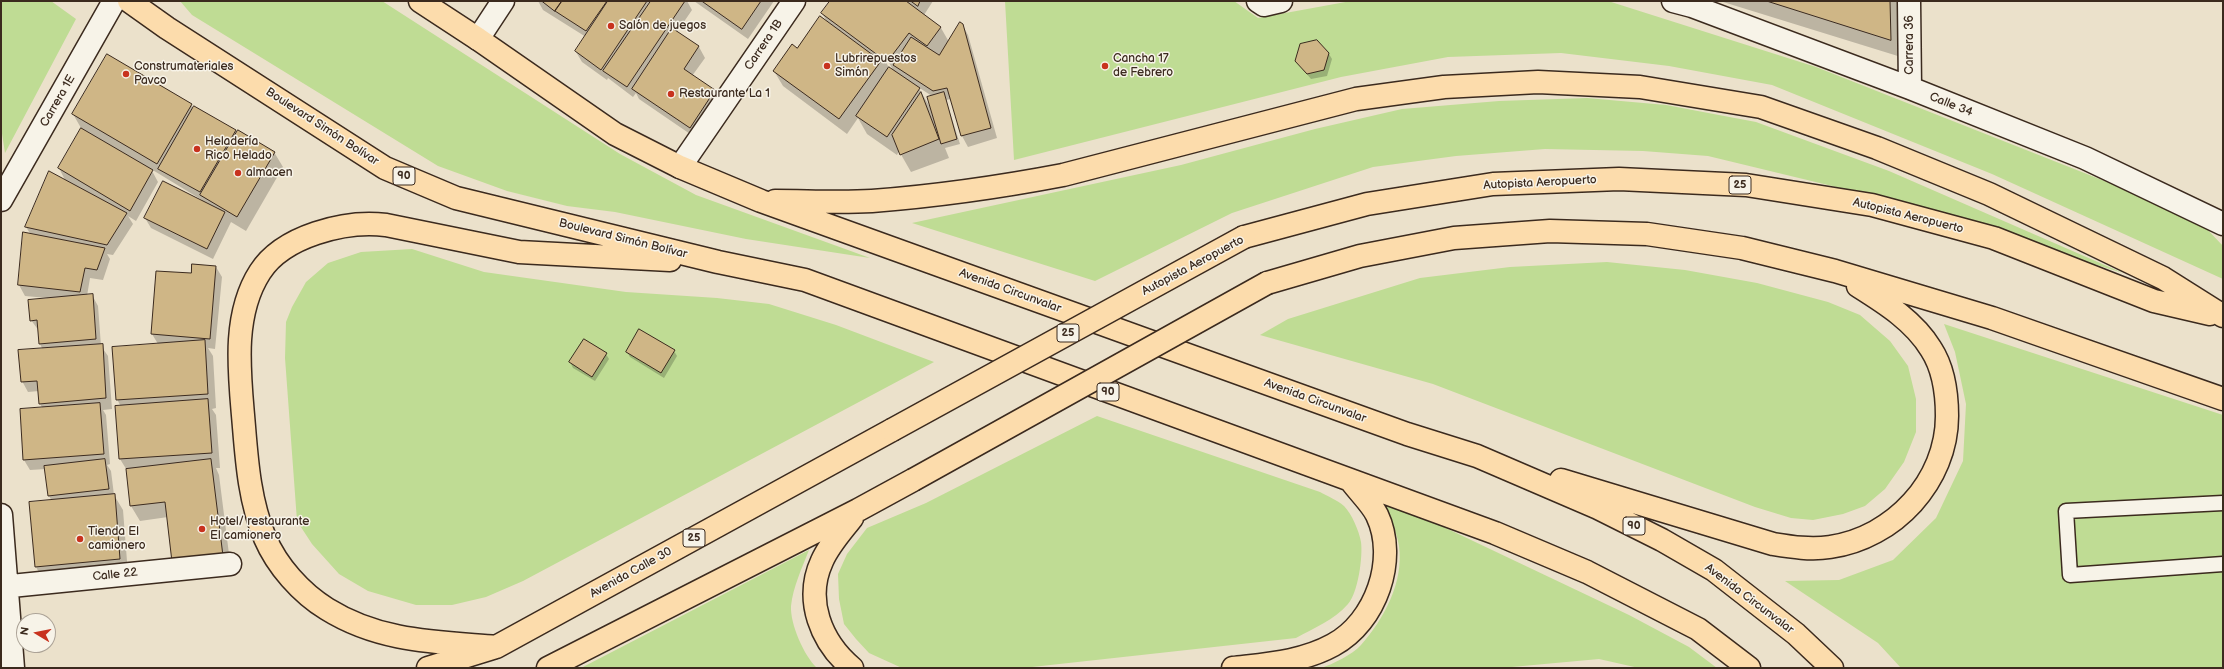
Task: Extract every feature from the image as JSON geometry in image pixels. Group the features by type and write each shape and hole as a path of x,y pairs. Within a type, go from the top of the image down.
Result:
{"highway":[{"name":"Boulevard Simón Bolívar","path":"129,1 167,28 385,168 456,198 718,262"},
{"name":"90","path":"420,1 478,39 615,134 680,168 761,201"},
{"path":"761,201 871,201 967,192 1017,184 1071,173 1356,100 1444,87 1538,82 1640,87 1761,107 1877,148 1989,194 2052,224 2163,278 2223,316"},
{"name":"Autopista Aeropuerto","path":"892,430 1244,237 1367,204 1492,184 1619,178 1746,185 1872,205 1994,238 2154,301 2223,316"},
{"name":"Avenida Circunvalar","path":"761,201 1407,434 1477,456 1598,508 1662,540 1714,570 1796,634 1832,668"},
{"path":"496,647 419,641 389,636 366,628 326,609 305,592 276,559 265,538 251,494 240,378 241,326 246,304 260,272 284,248 296,242 350,224 368,223 519,252 718,262"},
{"path":"548,668 858,510 1267,283 1360,256 1454,238 1550,231 1647,234 1742,248 1835,271 1992,318 2223,399"},
{"name":"90","path":"718,262 805,280 1495,533 1587,572 1698,629 1749,668"},
{"path":"1477,456 1773,544 1807,548 1830,547 1859,540 1879,531 1910,506 1922,490 1941,457 1947,426 1945,387 1938,362 1931,349 1919,334 1889,306 1835,271"},
{"name":"Avenida Calle 30","path":"428,668 496,647 892,430"},
{"path":"1233,668 1290,661 1321,651 1347,635 1366,613 1381,581 1385,552 1384,536 1377,514 1350,480"},
{"path":"852,668 837,654 822,630 817,615 814,594 821,562 834,539 858,510"}],"street":[{"name":"Carrera 1E","path":"1,200 114,1"},
{"path":"478,39 503,1"},
{"name":"Carrera 1B","path":"680,168 794,1"},
{"name":"Calle 34","path":"1673,1 1692,6 1910,88 2085,158 2223,224"},
{"name":"Carrera 36","path":"1909,1 1910,88"},
{"path":"1,515 4,586 13,668"},
{"name":"Calle 22","path":"4,586 230,564"}],"lane":[{"path":"2223,502 2066,511 2070,575 2223,564"}],"green space":[{"path":"1,1 51,1 76,19 5,153 1,127"},
{"path":"180,1 382,1 620,154 696,195 870,258 746,239 615,212 567,206 507,191 438,166 192,15"},
{"path":"1005,1 1234,1 1258,18 1351,1 1608,1 1816,67 2183,212 2204,226 2223,246 2223,279 1992,174 1772,85 1669,66 1561,53 1448,57 1341,77 1014,160"},
{"path":"1587,98 1666,105 1756,122 1889,171 2123,273 1861,193 1708,156 1643,151 1545,149 1456,156 1373,167 1232,213 1095,281 912,223 1181,165 1315,129 1402,109 1499,101"},
{"path":"412,249 484,272 626,292 717,298 769,304 836,325 934,362 523,581 486,597 452,605 416,605 368,591 339,574 312,544 297,521 285,358 286,322 292,307 306,282 328,263 361,252"},
{"path":"1607,262 1685,270 1757,283 1828,302 1860,315 1890,341 1908,366 1916,399 1916,432 1904,462 1885,489 1865,506 1843,514 1813,520 1791,518 1755,507 1433,384 1260,335 1288,319 1420,278 1510,267"},
{"path":"1944,324 2223,415 2223,668 1901,668 1878,643 1785,581 1839,580 1893,560 1936,518 1963,461 1966,404 1955,352"},
{"path":"1097,416 1320,492 1344,506 1357,528 1361,542 1359,574 1352,599 1336,615 1296,638 1023,668 902,668 869,653 844,624 839,599 838,574 847,554 867,528 926,503"},
{"path":"1372,493 1629,615 1689,647 1717,668 1639,668 1599,659 1501,668 1321,668 1342,659 1361,645 1384,612 1395,586 1400,560 1398,539 1389,518"},
{"path":"809,550 794,592 791,613 795,630 803,648 807,656 817,668 581,668"}],"building":[{"path":"542,1 562,1 555,11"},
{"path":"562,1 607,1 586,31 555,11"},
{"name":"Salón de juegos","path":"608,1 647,1 601,70 575,51"},
{"path":"651,1 685,1 627,87 603,71"},
{"path":"702,1 761,1 742,29"},
{"path":"830,1 906,1 941,27 927,46 909,33 887,62 821,13"},
{"path":"911,1 920,1 918,6"},
{"path":"1767,1 1890,1 1891,40"},
{"name":"Lubrirepuestos Simón","path":"820,16 881,61 839,119 773,71 792,44 797,48"},
{"path":"960,22 963,24 991,128 961,136 947,88 933,91 893,65 911,37 939,55"},
{"path":"672,28 699,46 684,69 715,90 690,128 632,89"},
{"path":"1317,40 1329,53 1324,70 1307,74 1295,61 1300,44"},
{"path":"107,54 192,104 157,164 72,114"},
{"path":"889,67 920,88 887,137 856,116"},
{"path":"921,92 939,139 900,155 892,135"},
{"path":"944,92 957,139 941,144 927,97"},
{"name":"Heladería Rico Helado","path":"194,106 236,130 200,192 158,169"},
{"path":"81,128 153,170 130,211 58,168"},
{"name":"almacen","path":"238,130 275,152 237,217 200,195"},
{"path":"49,171 127,213 107,245 25,227"},
{"path":"163,181 225,212 207,249 144,218"},
{"path":"23,232 105,248 97,270 85,268 80,292 18,285"},
{"path":"192,264 216,266 210,339 151,334 156,271 191,273"},
{"path":"93,294 96,339 39,344 37,320 30,321 28,300"},
{"path":"639,329 675,350 661,373 626,352"},
{"path":"584,339 607,353 592,377 569,362"},
{"path":"205,340 208,394 116,400 112,347"},
{"path":"103,344 106,398 39,404 37,381 21,382 18,350"},
{"path":"208,399 212,453 119,459 115,406"},
{"path":"100,403 104,454 23,460 20,409"},
{"path":"105,459 109,489 48,496 44,466"},
{"path":"211,459 223,556 172,562 165,502 130,506 126,469"},
{"path":"115,494 120,559 35,567 29,502"}],"place":[{"name":"Salón de juegos","path":"611,26"},
{"name":"Lubrirepuestos Simón","path":"827,66"},
{"name":"Cancha 17 de Febrero","path":"1105,66"},
{"name":"Construmateriales Pavco","path":"126,74"},
{"name":"Restaurante La 1","path":"671,94"},
{"name":"Heladería Rico Helado","path":"197,149"},
{"name":"almacen","path":"238,173"},
{"name":"Hotel/ restaurante El camionero","path":"202,529"},
{"name":"Tienda El camionero","path":"80,539"}]}
